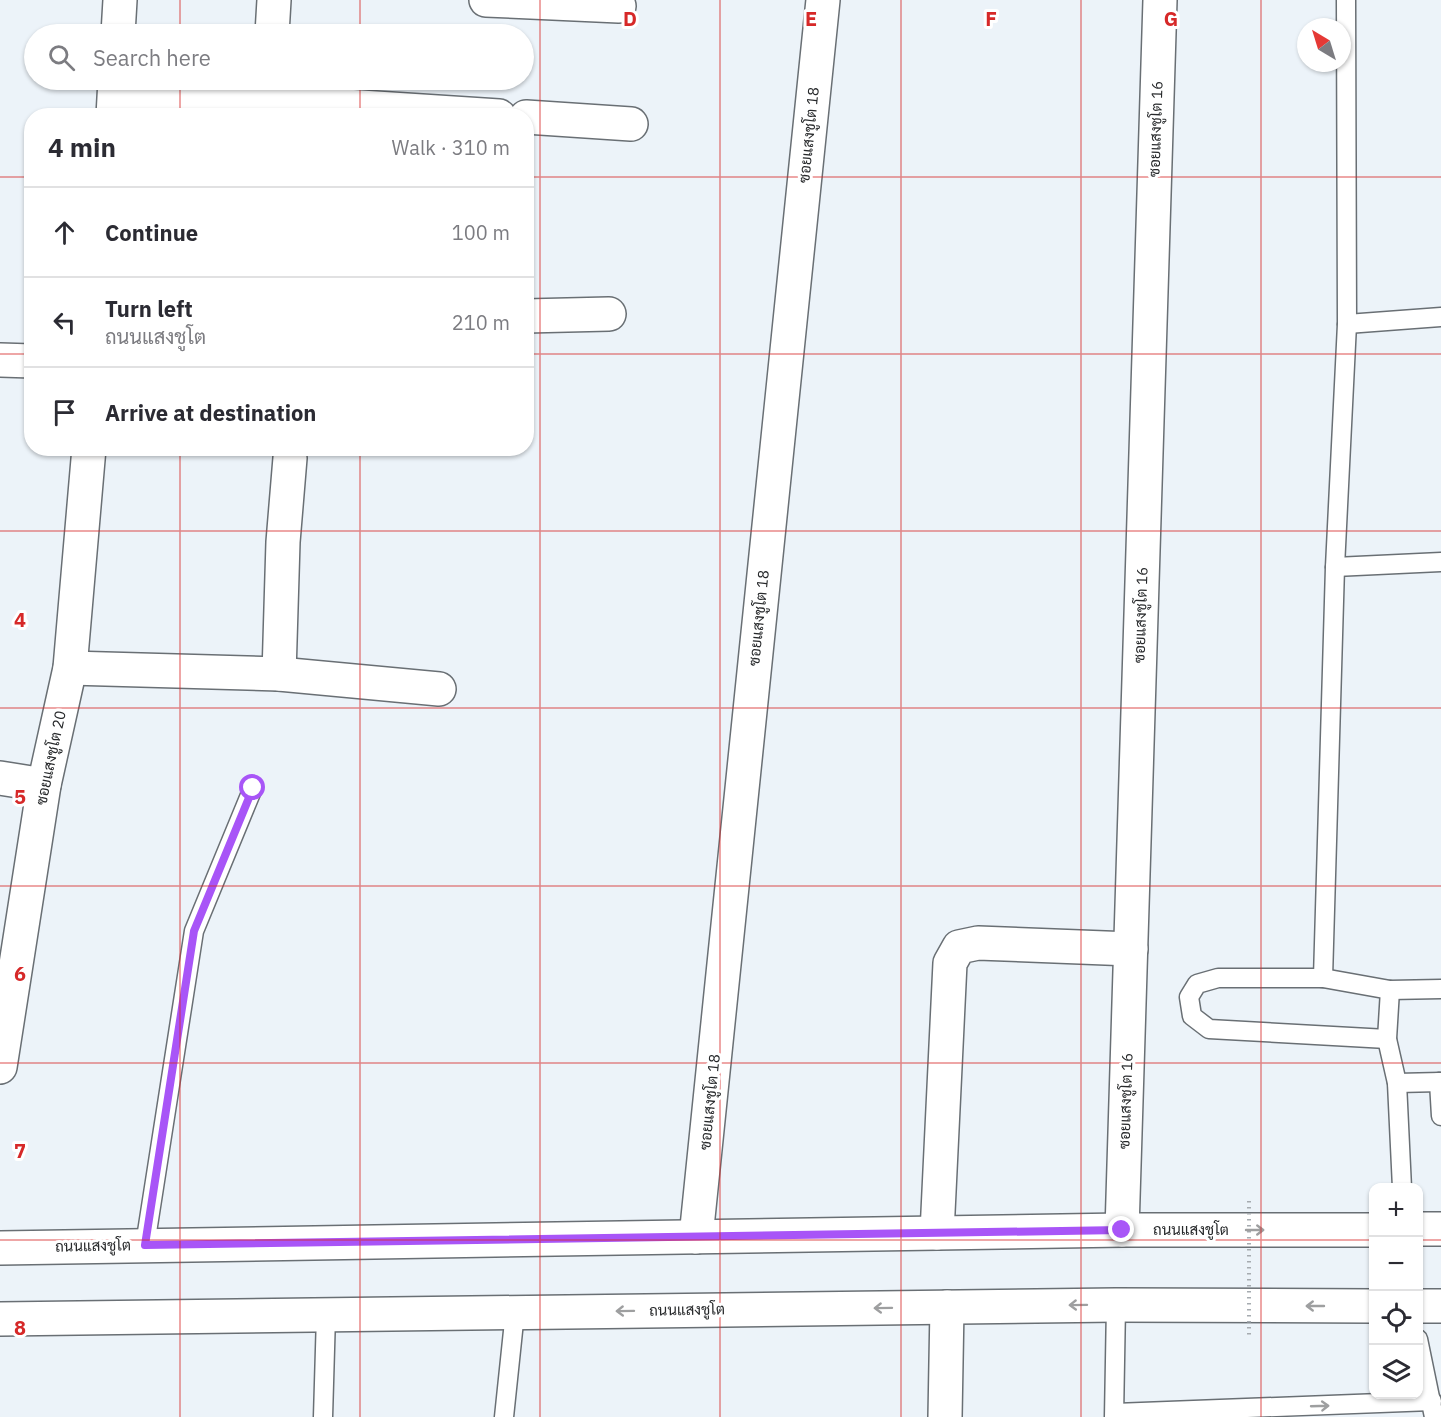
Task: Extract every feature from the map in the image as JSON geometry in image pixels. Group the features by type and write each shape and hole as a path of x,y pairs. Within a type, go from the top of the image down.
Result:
{"street":[{"path":"119,24 120,0"},
{"path":"273,24 274,0"},
{"path":"486,0 619,6"},
{"name":"ซอยแสงชูโต 18","path":"696,1237 823,0"},
{"name":"ซอยแสงชูโต 16","path":"1122,1230 1160,0"},
{"path":"114,97 269,90 428,108"},
{"path":"534,118 631,124"},
{"path":"534,316 609,314"},
{"path":"0,360 24,361"},
{"name":"ซอยแสงชูโต 20","path":"0,1067 44,784 70,668 88,456"},
{"path":"279,674 283,542 290,458"},
{"path":"70,668 279,674 439,689"},
{"path":"0,778 44,784"},
{"path":"937,1233 950,963 959,948 978,943 1131,949"},
{"path":"1423,1229 1441,1229"},
{"name":"ถนนแสงชูโต","path":"0,1248 1122,1230 1369,1230"},
{"name":"ถนนแสงชูโต","path":"0,1319 1116,1305 1369,1306"},
{"path":"1423,1306 1441,1306"},
{"path":"945,1417 947,1307"}],"lane":[{"path":"1323,978 1335,567 1347,324 1346,0"},
{"path":"1347,324 1441,317"},
{"path":"1335,567 1441,562"},
{"path":"145,1245 194,931 253,788"},
{"path":"1387,1039 1209,1029 1192,1016 1189,997 1197,984 1218,978 1323,978 1390,990 1441,989"},
{"path":"1390,990 1387,1039 1397,1083 1402,1183"},
{"path":"1397,1083 1440,1082 1441,1116"},
{"path":"1116,1305 1114,1415 1433,1409 1420,1345"},
{"path":"504,1417 514,1312"},
{"path":"323,1417 326,1315"}],"path":[{"path":"1249,1201 1249,1335"}],"route":[{"path":"253,788 194,931 145,1245 1122,1230"}]}
